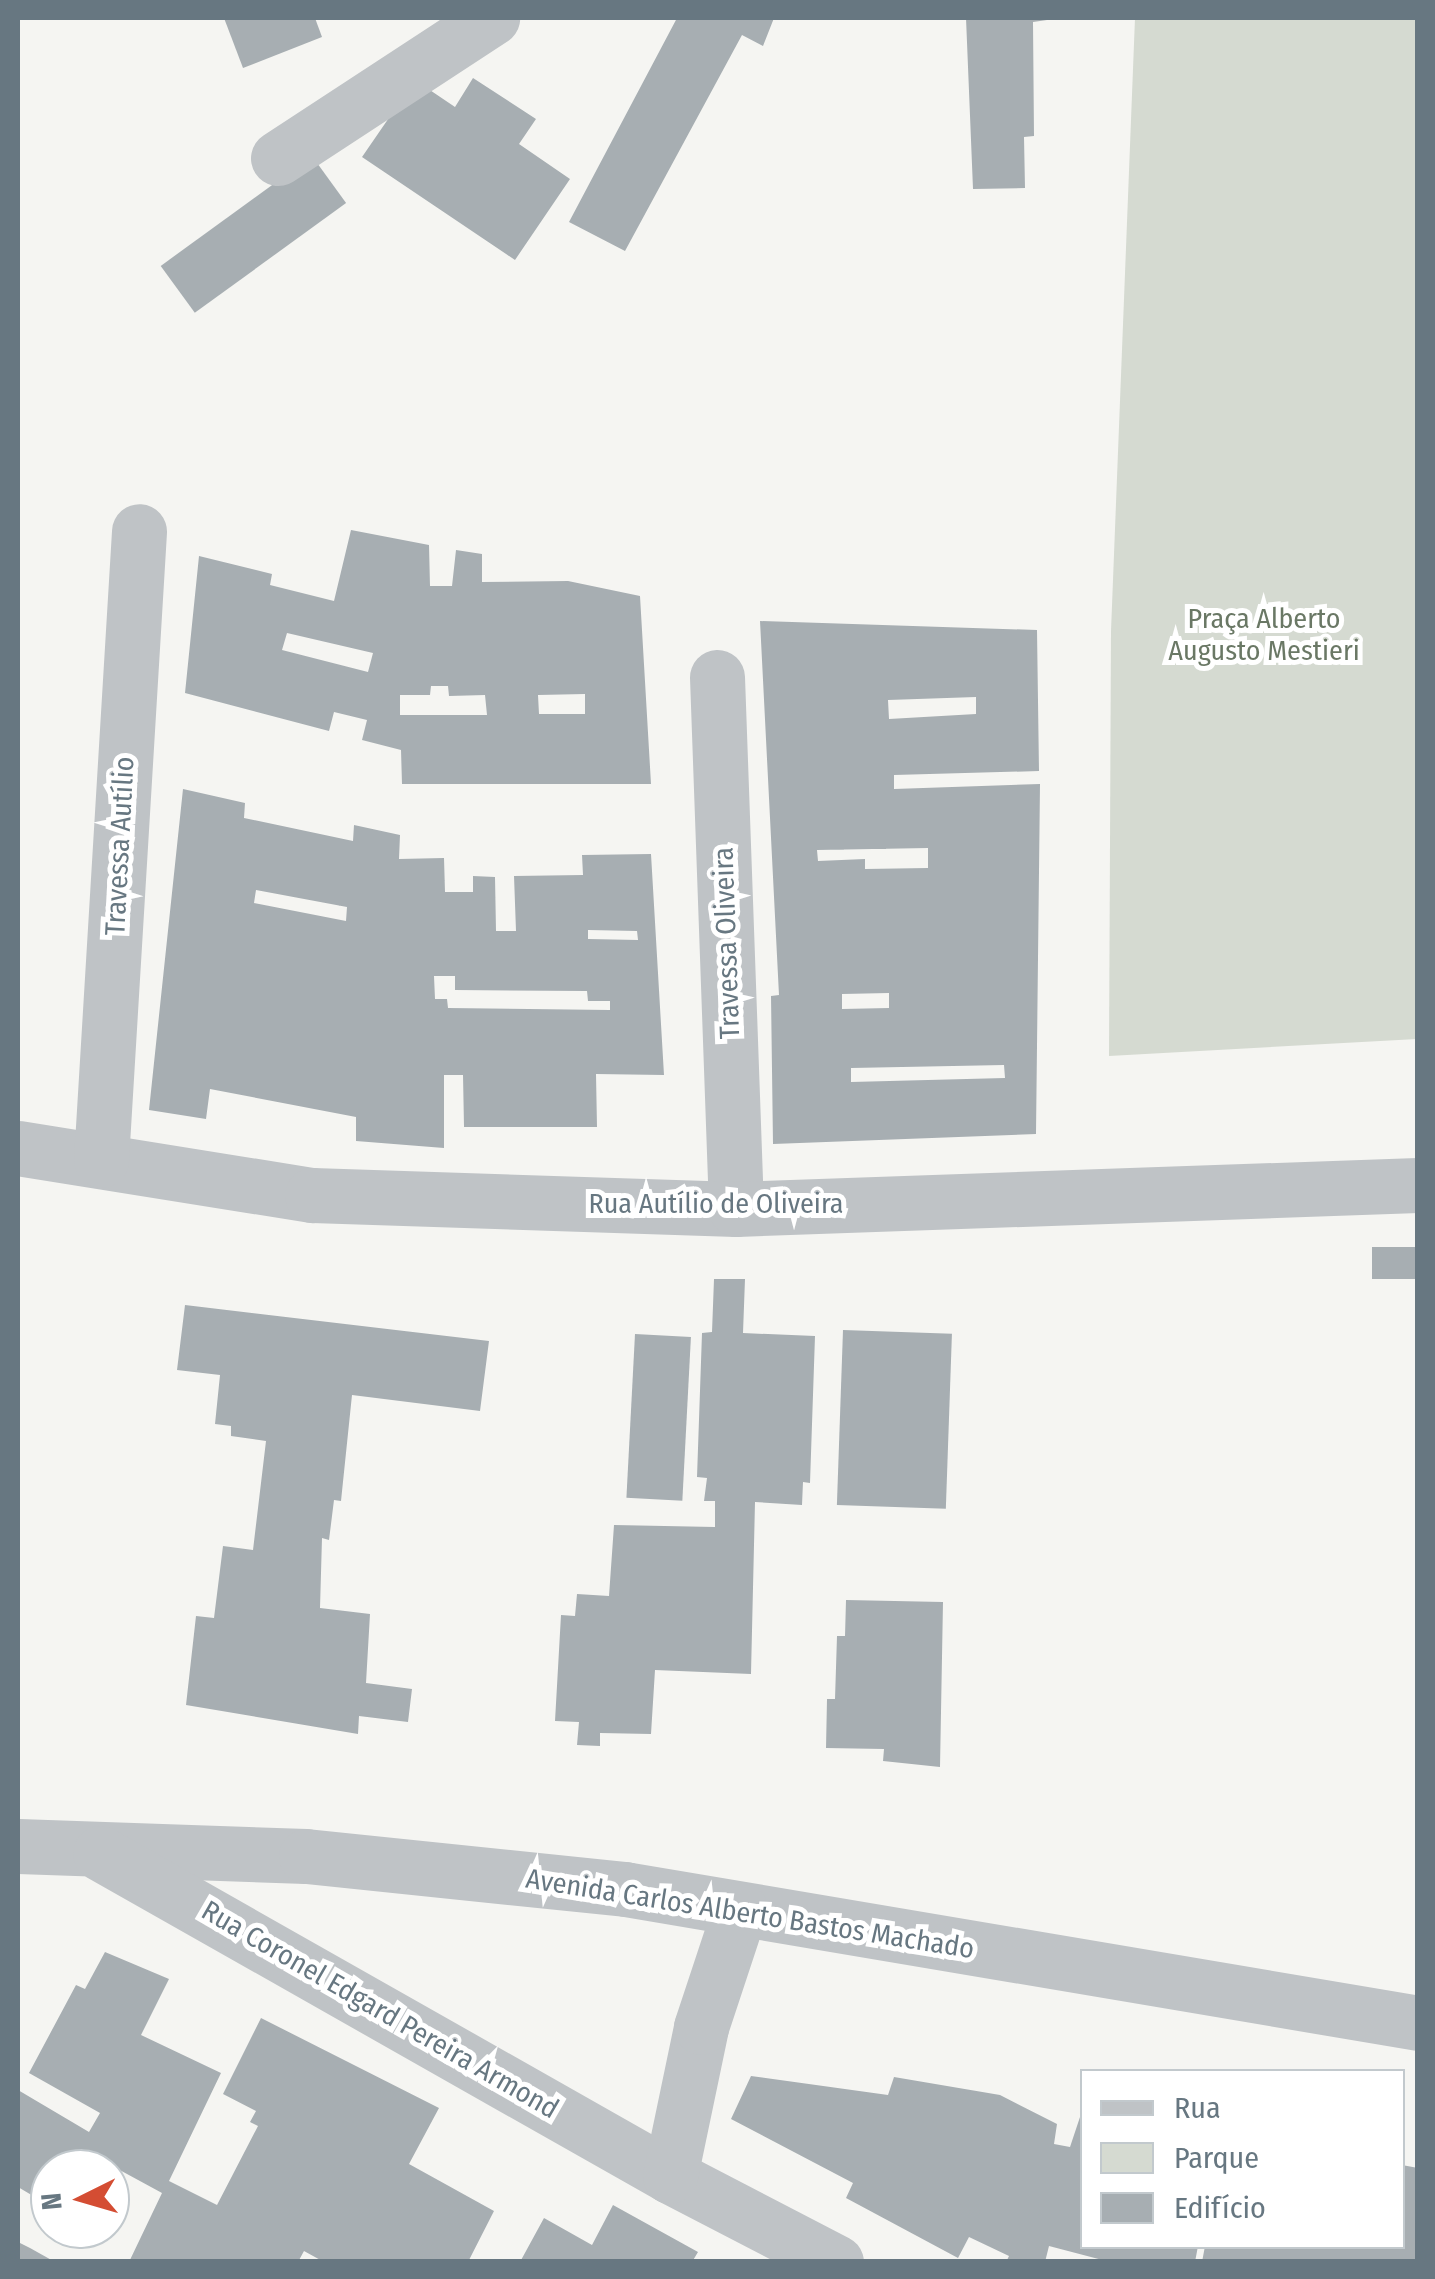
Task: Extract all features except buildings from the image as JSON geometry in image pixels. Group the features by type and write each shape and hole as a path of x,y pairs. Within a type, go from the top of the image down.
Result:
{"street":[{"path":"278,158 492,18"},
{"name":"Travessa Autílio","path":"102,1160 140,531"},
{"name":"Travessa Oliveira","path":"717,677 736,1209"},
{"name":"Rua Autílio de Oliveira","path":"18,1148 312,1195 736,1209 1418,1185"},
{"name":"Avenida Carlos Alberto Bastos Machado","path":"18,1846 306,1856 625,1889 1418,2024"},
{"name":"Rua Coronel Edgard Pereira Armond","path":"89,1846 670,2176 836,2262"},
{"path":"670,2176 701,2027 740,1909"}],"green space":[{"name":"Praça Alberto Augusto Mestieri","path":"1135,18 1417,18 1417,1039 1109,1056 1111,631"}]}
